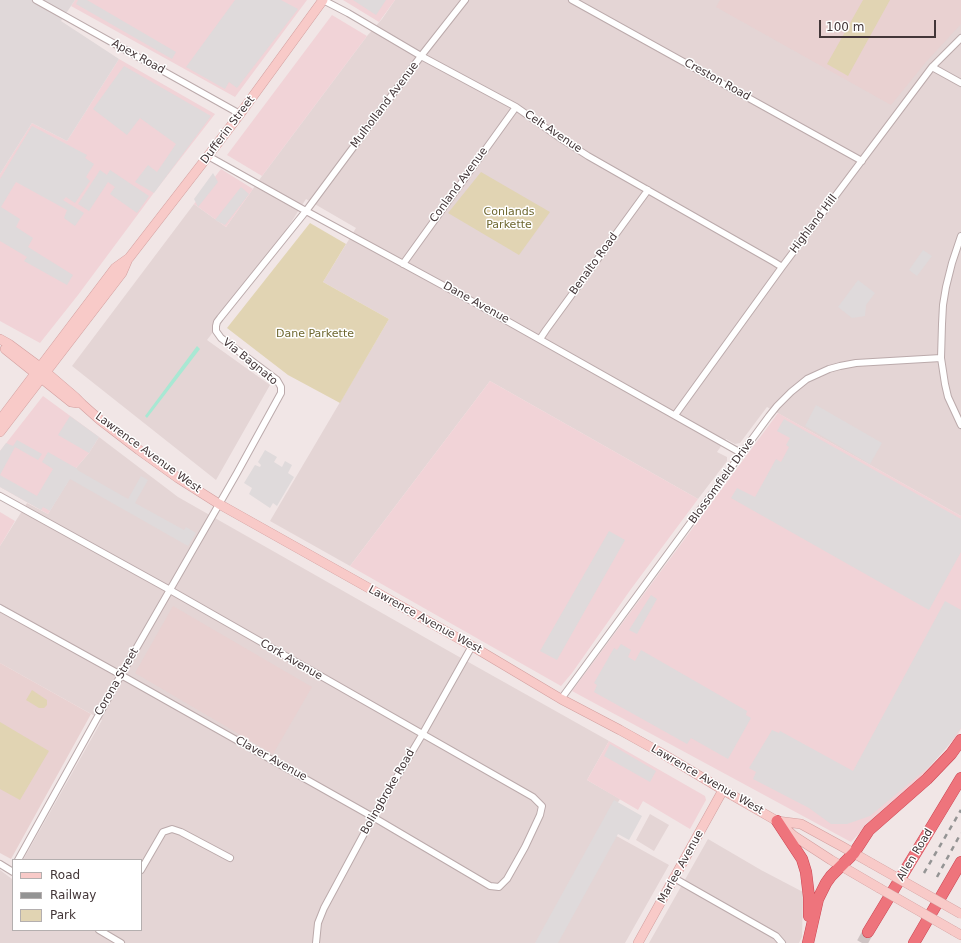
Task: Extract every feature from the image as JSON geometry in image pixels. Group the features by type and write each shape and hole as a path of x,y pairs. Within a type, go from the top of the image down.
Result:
{"highway":[{"path":"809,939 818,899 831,876 854,853 869,830 927,779 951,754 961,740"},
{"name":"Allen Road","path":"868,932 961,778"},
{"path":"778,821 802,859 806,872 809,897 809,939"},
{"path":"914,943 961,862"}],"main road":[{"name":"Dufferin Street","path":"0,432 115,268 129,258 240,114 323,0"},
{"name":"Lawrence Avenue West","path":"0,340 7,343 41,372 72,402 82,404 139,450 178,478 219,504 472,646 561,699 650,747 778,821 794,836 842,866 957,933"},
{"name":"Lawrence Avenue West","path":"0,344 41,372"},
{"name":"Dufferin Street","path":"0,420 41,372"},
{"name":"Marlee Avenue","path":"638,943 723,790"},
{"name":"Lawrence Avenue West","path":"778,821 801,824 961,914"}],"street":[{"name":"Apex Road","path":"36,0 240,114"},
{"name":"Celt Avenue","path":"323,0 421,56 516,107 571,145 782,267"},
{"name":"Mulholland Avenue","path":"306,211 421,56 465,0"},
{"name":"Creston Road","path":"572,0 862,161"},
{"name":"Highland Hill","path":"675,415 782,267 932,67 961,38"},
{"path":"932,67 961,83"},
{"name":"Conland Avenue","path":"403,264 516,107"},
{"name":"Dane Avenue","path":"208,156 540,339 741,454"},
{"name":"Benalto Road","path":"540,339 648,190"},
{"name":"Via Bagnato","path":"219,504 280,396 281,390 277,380 221,338 218,334 216,326 220,318 306,211"},
{"path":"961,236 946,287 941,331 941,358 945,384 948,397 961,425"},
{"name":"Blossomfield Drive","path":"561,699 741,454 786,396 798,385 820,373 840,366 856,363 941,358"},
{"name":"Cork Avenue","path":"0,496 170,590 533,797 542,806 540,815 525,846"},
{"name":"Corona Street","path":"19,859 121,674 219,504"},
{"name":"Claver Avenue","path":"0,608 121,674 373,817 490,886 499,886 507,879 525,846"},
{"name":"Bolingbroke Road","path":"316,943 318,923 324,908 373,817 472,646"},
{"path":"142,868 163,832 172,829 181,832 230,858"},
{"path":"0,864 12,870"},
{"path":"674,878 776,936 782,943"},
{"path":"103,931 121,943"}],"shaded area":[{"path":"0,0 75,0 61,21 119,59 67,141 32,123 0,174"},
{"path":"75,0 307,0 235,97 71,6"},
{"path":"78,0 87,0 176,52 172,59 76,4"},
{"path":"235,0 281,0 298,9 237,88 229,82 225,89 186,67"},
{"path":"343,0 395,0 379,22"},
{"path":"353,0 386,0 376,15"},
{"path":"395,0 961,0 961,516 767,407 740,443 735,444 726,439 717,452 727,457 727,461 698,499 490,381 350,566 270,521 389,319 323,282 356,228 306,199 269,257 207,340 270,385 216,480 72,366 194,204 226,227 262,176"},
{"path":"720,0 961,0 961,24 926,62 891,105 716,7"},
{"path":"332,15 367,36 262,176 227,155"},
{"path":"119,59 215,114 40,343 0,321 0,174 32,123 67,141"},
{"path":"124,66 211,116 154,193 135,182 148,165 157,172 176,144 140,118 127,135 93,109"},
{"path":"32,126 87,155 85,158 94,164 86,177 90,181 75,203 66,197 63,200 84,213 75,226 64,218 67,210 16,182 1,207 20,219 16,227 33,238 28,247 73,275 67,285 24,261 27,257 0,241 0,179"},
{"path":"221,169 253,189 226,227 194,204"},
{"path":"100,170 107,175 110,170 149,196 137,213 110,194 115,187 108,182 89,211 78,204"},
{"path":"213,173 218,182 198,207 194,199"},
{"path":"241,187 249,194 225,225 215,220"},
{"path":"923,250 932,256 917,276 909,270"},
{"path":"858,280 875,293 866,305 865,316 852,318 838,307"},
{"path":"197,346 200,349 147,418 145,416"},
{"path":"490,381 698,499 561,686 350,566"},
{"path":"43,396 99,437 89,453 76,468 48,514 0,487 0,451"},
{"path":"816,405 882,443 870,464 805,426"},
{"path":"778,413 961,516 961,729 956,737 920,777 868,824 851,842 572,691"},
{"path":"70,416 99,437 89,453 58,435"},
{"path":"784,419 961,519 961,552 929,610 731,498 737,488 755,497 776,459 781,462 789,447 786,445 790,438 777,431"},
{"path":"99,437 178,497 609,741 587,780 620,799 602,828 669,865 625,943 0,943 0,870 12,879 12,931 142,931 142,859 24,859 102,720 0,663 0,546 27,503 48,514 76,468 89,453"},
{"path":"17,440 42,454 38,460 15,447 0,475 0,451 6,443 13,446"},
{"path":"265,450 277,457 274,462 282,467 285,461 292,465 288,473 294,477 277,506 273,503 270,508 249,494 252,488 244,483 255,465 260,467 261,465 258,462"},
{"path":"48,452 128,499 141,476 148,480 135,503 184,530 186,527 196,533 188,546 70,479 50,511 43,507 41,510 0,487 0,475 37,496 53,469 42,462"},
{"path":"0,512 15,521 0,546"},
{"path":"609,531 625,540 557,660 540,651"},
{"path":"651,595 657,599 637,634 629,630"},
{"path":"945,601 961,610 961,728 930,766 870,816 847,824 831,824 809,808 753,779 756,772 749,768 772,730 779,733 780,731 853,771"},
{"path":"173,606 312,687 273,754 135,673"},
{"path":"621,644 631,650 628,657 635,661 641,650 747,711 746,715 751,718 728,759 691,738 687,744 594,692 597,685 594,683 614,648 617,650"},
{"path":"0,663 91,714 11,859 0,853"},
{"path":"609,741 705,796 706,800 690,829 643,801 638,810 587,780"},
{"path":"610,744 656,771 650,782 604,756"},
{"path":"614,800 642,816 629,840 618,834 558,943 535,943"},
{"path":"650,814 669,825 654,851 636,840"},
{"path":"708,839 761,870 803,892 802,937 799,943 649,943"}],"green space":[{"path":"863,0 890,0 848,76 827,64"},
{"name":"Conlands Parkette","path":"481,172 550,212 519,255 448,213"},
{"name":"Dane Parkette","path":"310,223 346,244 323,282 389,319 340,403 288,375 227,328"},
{"path":"32,690 47,700 47,705 44,708 39,708 26,700"},
{"path":"0,722 49,751 20,800 0,789"}],"tunnel":[{"path":"862,943 868,932"}],"railway":[{"path":"924,873 961,810"},
{"path":"937,877 961,833"}]}
